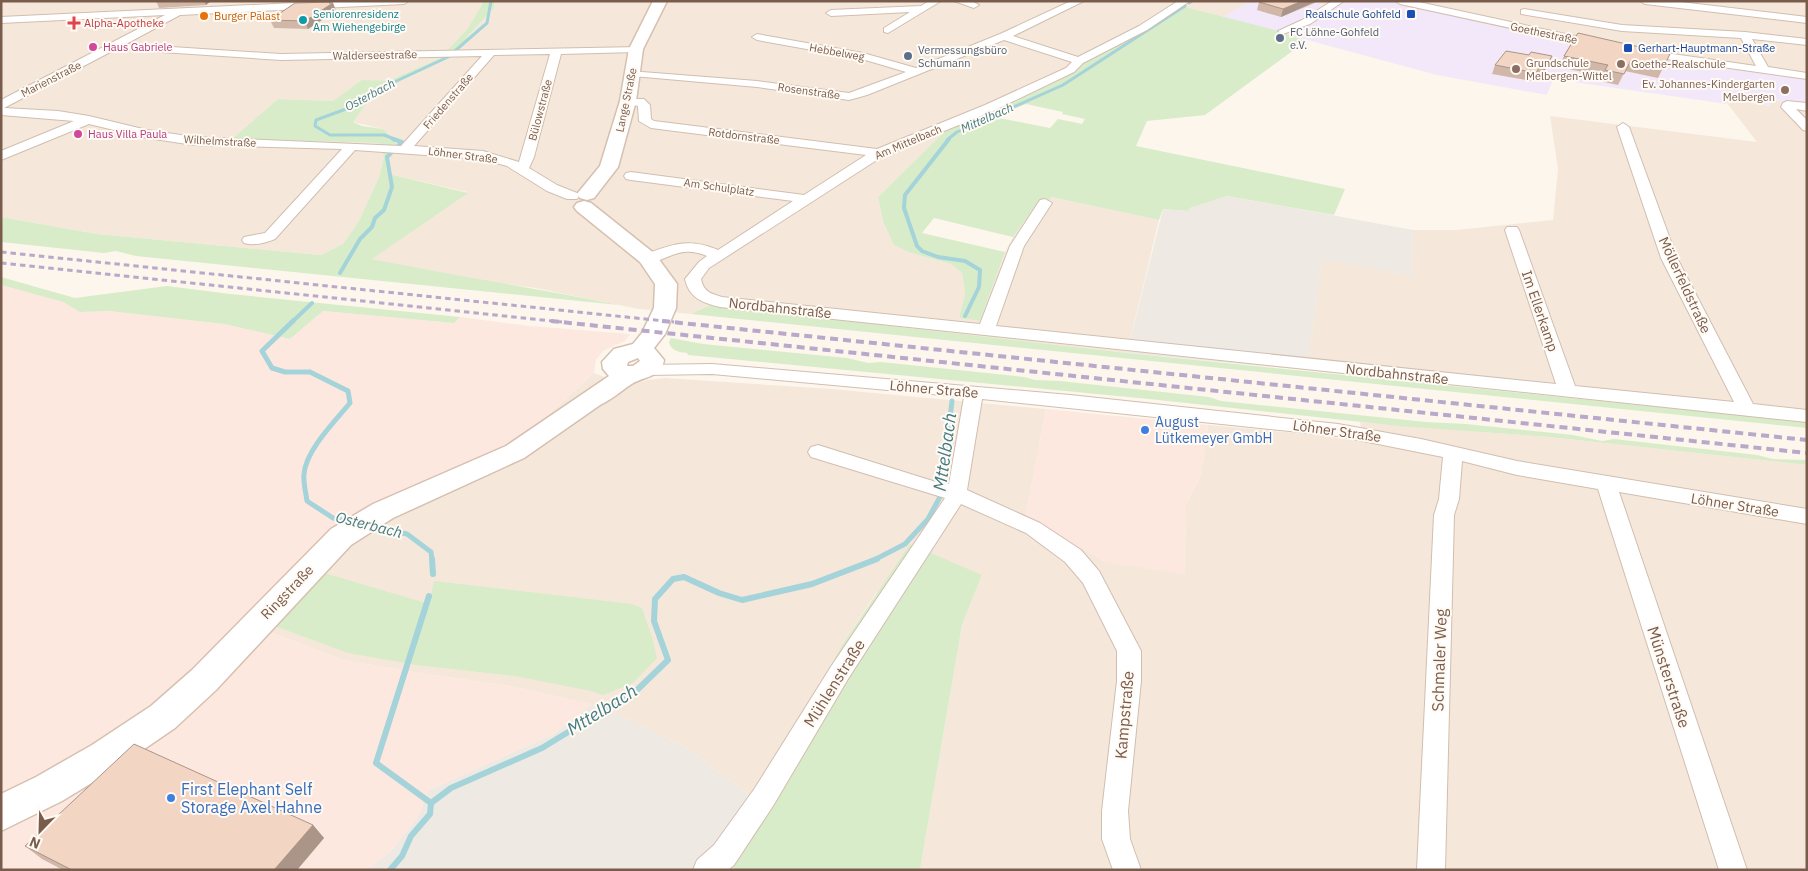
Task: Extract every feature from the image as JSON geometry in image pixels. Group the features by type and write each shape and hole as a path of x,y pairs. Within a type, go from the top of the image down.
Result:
{"street":[{"path":"1,20 282,4 404,1"},
{"name":"Lange Straße","path":"581,199 609,167 628,100 636,49 660,1"},
{"path":"888,30 936,1"},
{"path":"959,1 974,5"},
{"name":"Rosenstraße","path":"633,73 757,84 849,97 1004,36 1079,1"},
{"name":"Am Mittelbach","path":"718,256 878,153 989,108 1070,70 1079,61 1143,28 1185,1"},
{"path":"1283,31 1306,22 1338,1"},
{"name":"Goethestraße","path":"1400,1 1612,47"},
{"path":"1645,1 1807,20"},
{"path":"1716,1 1723,10"},
{"path":"1511,26 1524,12 1536,5"},
{"path":"831,13 922,9"},
{"name":"Marienstraße","path":"1,105 180,11"},
{"path":"1524,12 1603,30 1696,40 1744,35 1807,42"},
{"path":"1744,35 1765,71"},
{"path":"1004,36 1079,61"},
{"name":"Hebbelweg","path":"757,38 863,56 915,70"},
{"path":"1696,40 1706,64"},
{"name":"Walderseestraße","path":"115,46 281,56 636,49"},
{"path":"1631,50 1706,64 1807,76"},
{"name":"Bülowstraße","path":"522,168 528,157 556,51"},
{"name":"Friedenstraße","path":"402,149 490,53"},
{"name":"Rotdornstraße","path":"628,100 640,101 644,105 645,121 651,124 878,153"},
{"path":"1807,107 1787,105 1787,108 1807,127"},
{"name":"Wilhelmstraße","path":"1,111 58,115 147,134 194,141 402,149"},
{"path":"1,156 88,120"},
{"name":"Möllerfeldstraße","path":"1623,127 1669,258 1747,410"},
{"path":"249,240 263,239 270,236 359,147"},
{"name":"Löhner Straße","path":"402,149 483,155 504,160 522,168 552,188 581,199 648,258 666,284 667,299 644,363 974,392 1338,430 1379,436 1517,468 1806,518"},
{"name":"Am Schulplatz","path":"631,176 806,199"},
{"path":"986,330 1017,246 1045,203"},
{"name":"Im Ellerkamp","path":"1512,230 1568,392"},
{"path":"648,258 688,246 702,248 718,256"},
{"name":"Nordbahnstraße","path":"718,256 704,264 693,279 695,289 712,300 1807,416"},
{"name":"Ringstraße","path":"591,398 596,389 611,375 614,362 621,354 644,363"},
{"name":"Ringstraße","path":"1,813 50,789 105,756 163,717 204,680 341,537 361,523 515,452 591,398 604,393 644,363"},
{"name":"Mühlenstraße","path":"707,870 724,855 764,797 840,672 947,512 956,493 974,392"},
{"path":"818,452 934,489 956,493"},
{"name":"Schmaler Weg","path":"1432,870 1444,515 1449,499 1453,452"},
{"name":"Münsterstraße","path":"1606,483 1733,870"},
{"name":"Kampstraße","path":"956,493 1033,528 1073,556 1091,577 1110,611 1129,652 1129,681 1115,811 1116,839 1127,870"}],"shaded area":[{"path":"1,1 484,1 468,28 440,58 388,81 362,81 333,101 278,99 233,139 378,143 384,157 379,177 359,221 343,244 321,255 97,234 1,217"},
{"path":"495,1 1341,1 1279,31 1178,5 1074,71 943,133 878,197 883,221 911,253 951,264 962,273 965,293 959,318 980,321 1005,252 1039,199 1051,197 1159,220 1127,353 710,305 691,314 639,309 535,288 457,277 371,259 467,192 389,174 389,151 396,142 383,129 353,122 367,103 395,84 449,58 459,47 468,41 467,37 494,8"},
{"path":"1251,1 1308,1 1331,7 1341,1 1393,1 1599,46 1695,64 1807,79 1807,105 1769,100 1771,106 1725,99 1727,104 1553,79 1547,95 1437,75 1222,17"},
{"path":"1393,1 1807,1 1807,422 1307,370 1322,258 1412,276 1413,230 1456,230 1553,220 1558,169 1550,116 1757,142 1724,99 1770,106 1756,73 1599,46"},
{"path":"1227,196 1413,230 1412,276 1322,259 1307,370 1127,353 1163,209 1188,211 1190,208"},
{"path":"1,285 63,302 80,312 109,311 224,324 290,339 323,311 454,323 460,317 530,326 630,334 625,341 603,351 596,360 594,373 525,436 497,451 388,498 246,623 343,660 510,686 592,704 554,734 429,790 418,817 390,852 367,870 1,870"},
{"path":"594,373 628,386 647,380 665,378 832,389 1046,409 1026,515 1185,574 1186,504 1201,475 1208,425 1317,435 1363,442 1360,422 1549,437 1807,465 1807,870 920,870 962,625 982,575 876,593 842,645 759,795 750,796 687,748 604,707 510,686 343,660 246,623 322,543 525,436"},
{"path":"1046,409 1208,425 1201,475 1186,504 1185,574 1104,562 1026,515"},
{"path":"592,704 604,707 687,748 750,796 731,860 734,870 367,870 390,852 418,817 429,790 554,734"}],"green space":[{"path":"484,1 495,1 494,8 467,37 468,41 459,47 449,58 395,84 367,103 353,122 362,126 383,129 397,142 389,151 389,174 468,193 372,259 619,305 136,256 116,251 104,253 1,242 1,217 97,234 321,255 343,244 359,221 379,177 384,157 378,143 232,139 278,99 333,101 362,80 388,81 440,58 468,28"},
{"path":"1178,5 1279,31 1306,41 1205,115 1147,121 1136,146 1345,189 1334,215 1227,196 1190,208 1188,211 1163,209 1159,220 1051,197 1049,201 1040,199 1013,237 934,218 922,233 1005,252 980,321 959,318 965,293 962,273 951,264 911,253 894,245 883,221 878,197 943,133 1074,71 1083,63","holes":["1026,104 1063,112 1062,114 1085,119 1082,124 1058,119 1050,128 994,117"]},
{"path":"1,277 75,298 167,286 460,317 454,323 323,311 290,339 224,324 109,311 80,312 63,302 1,285"},
{"path":"710,305 1127,353 1807,422 1807,428 691,314"},
{"path":"671,338 703,344 847,358 868,363 881,362 1024,377 1035,380 1209,397 1221,401 1573,435 1602,441 1614,439 1757,455 1773,459 1807,460 1807,465 1549,437 1399,426 1149,399 688,355 673,349 669,342"},
{"path":"910,544 982,575 962,625 920,870 734,870 731,860 759,795 842,645"},
{"path":"321,572 429,604 434,581 632,604 642,608 657,658 633,683 603,695 515,676 416,665 348,653 272,625"}],"building":[{"path":"1302,1 1283,9 1259,2"},
{"path":"331,2 329,3 333,3 305,21 270,20 295,3"},
{"path":"1578,33 1670,54 1664,66 1631,60 1624,74 1605,70 1608,65 1564,56"},
{"path":"1506,51 1529,55 1531,52 1552,56 1544,69 1539,68 1536,73 1495,65"},
{"name":"First Elephant Self Storage Axel Hahne","path":"134,744 313,825 274,870 72,870 25,846"}],"waterway":[{"name":"Osterbach","path":"397,140 384,135 330,135 315,126 316,120 357,105 377,90 448,57 487,23 491,1"},
{"name":"Mittelbach","path":"947,140 957,132 1063,85 1185,6"},
{"name":"Osterbach","path":"340,273 360,239 372,227 375,218 384,210 392,187 387,157 402,142 393,139"},
{"name":"Mittelbach","path":"949,139 905,195 904,208 917,246 922,251 938,257 965,261 980,270 979,287 965,316"},
{"name":"Osterbach","path":"292,322 312,303"},
{"name":"Osterbach","path":"293,321 262,351 272,368 285,372 310,372 348,391 350,403 329,427 310,455 306,465 304,484 307,501 333,518 351,522"},
{"name":"Mttelbach","path":"874,560 905,544 928,519 941,495 952,401"},
{"name":"Osterbach","path":"372,526 407,534 431,552 432,560"},
{"name":"Osterbach","path":"432,559 433,574"},
{"name":"Mttelbach","path":"431,803 451,788 542,748 637,690 668,660 654,621 655,599 673,579 684,577 719,593 742,600 812,584 877,559"},
{"name":"Osterbach","path":"429,596 376,763 431,803"},
{"name":"Mttelbach","path":"390,870 402,856 411,836 430,814 431,803"}],"railway":[{"path":"1,252 674,322"},
{"path":"1,263 562,322"},
{"path":"551,321 1807,453"},
{"path":"662,321 1807,440"}],"place":[{"name":"Realschule Gohfeld","path":"1411,14"},
{"name":"Burger Palast","path":"204,16"},
{"name":"Seniorenresidenz Am Wiehengebirge","path":"303,20"},
{"name":"Alpha-Apotheke","path":"74,23"},
{"name":"FC Löhne-Gohfeld e.V.","path":"1280,38"},
{"name":"Haus Gabriele","path":"93,47"},
{"name":"Gerhart-Hauptmann-Straße","path":"1628,48"},
{"name":"Vermessungsbüro Schumann","path":"908,56"},
{"name":"Goethe-Realschule","path":"1621,64"},
{"name":"Grundschule Melbergen-Wittel","path":"1516,69"},
{"name":"Ev. Johannes-Kindergarten Melbergen","path":"1785,90"},
{"name":"Haus Villa Paula","path":"78,134"},
{"name":"August Lütkemeyer GmbH","path":"1145,430"},
{"name":"First Elephant Self Storage Axel Hahne","path":"171,798"}]}
